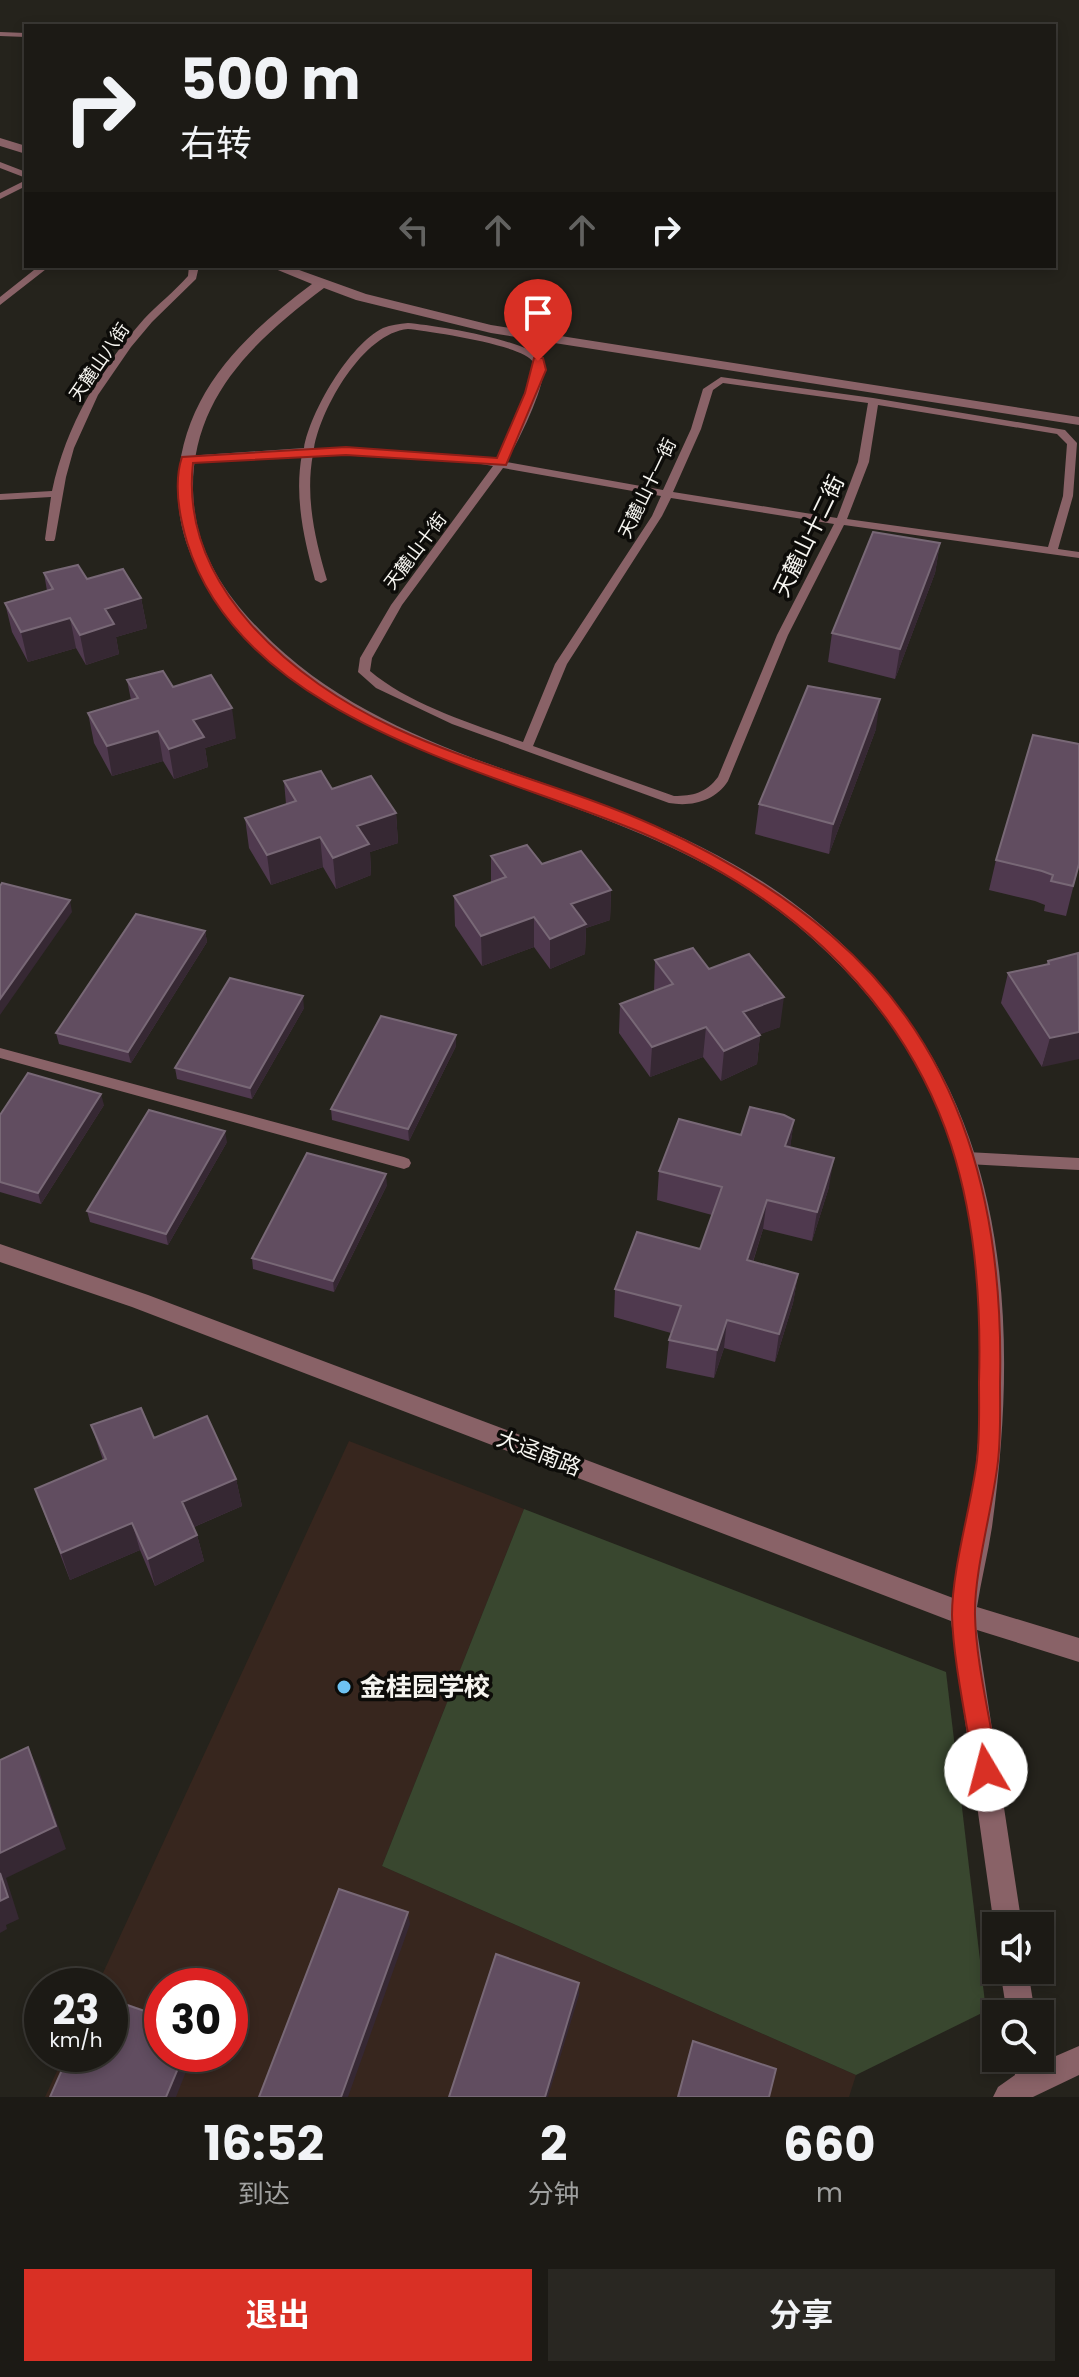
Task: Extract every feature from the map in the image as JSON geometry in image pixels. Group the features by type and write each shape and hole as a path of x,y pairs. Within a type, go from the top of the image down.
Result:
{"street":[{"path":"0,142 24,149"},
{"path":"280,268 402,309 523,335 1079,421"},
{"path":"321,284 274,318 218,377 200,410 186,459 187,519 199,557 220,596 249,633 288,669 335,702 390,732 648,829 713,860 762,890 830,943 888,1006 934,1078 967,1158 985,1246 991,1383 982,1503 964,1614 1006,1912"},
{"name":"大迳南路","path":"0,1253 140,1301 964,1614 1079,1650"},
{"path":"1022,2079 1079,2060"}],"lane":[{"path":"0,34 24,35"},
{"path":"0,165 24,174"},
{"path":"0,196 24,184"},
{"path":"0,302 42,268"},
{"name":"天麓山八街","path":"50,539 54,494 70,443 100,383 124,349 193,277 194,268"},
{"name":"天麓山十街","path":"306,451 311,431 330,392 358,356 385,331 406,325 529,352 538,361 540,370 532,393 502,462 395,607 363,657 363,669 370,680 420,706 527,746"},
{"name":"天麓山十一街","path":"527,746 561,664 645,538 696,429 708,389 721,380 873,401"},
{"path":"873,401 1051,429 1069,437 1072,443 1068,496 1052,552"},
{"name":"天麓山十二街","path":"527,746 673,800 706,796 718,788 768,667 860,482 870,441 873,401"},
{"path":"186,459 306,451 385,452 502,462 666,494 842,523 1079,555"},
{"path":"306,451 304,501 321,580"},
{"path":"0,497 54,494"},
{"path":"0,1053 404,1163"},
{"path":"967,1158 1079,1164"}],"shaded area":[{"name":"金桂园学校","path":"349,1441 524,1509 382,1866 856,2075 849,2097 45,2097 57,2072 128,2072 128,1968 105,1968"}],"green space":[{"path":"524,1509 946,1672 985,2000 982,2000 982,2013 856,2075 382,1866"}],"building":[{"path":"873,532 940,543 900,649 832,633"},
{"path":"78,565 87,579 123,569 141,598 105,609 114,624 80,635 70,618 21,632 5,603 53,589 44,573"},
{"path":"163,671 173,687 211,675 232,708 193,720 204,737 169,749 158,731 107,746 88,713 138,698 127,680"},
{"path":"808,686 880,699 833,824 759,804"},
{"path":"1033,735 1079,744 1079,864 1073,886 1051,881 1053,875 1042,871 996,860"},
{"path":"321,771 332,789 371,776 396,813 357,826 369,844 333,858 320,837 267,855 245,818 296,801 284,781"},
{"path":"527,845 542,864 581,851 611,890 571,904 586,924 550,939 534,917 481,936 454,896 506,877 491,856"},
{"path":"2,883 70,900 0,999 0,886"},
{"path":"136,914 205,931 128,1052 56,1033"},
{"path":"693,948 709,969 749,954 784,997 743,1012 760,1035 724,1051 706,1027 652,1047 620,1004 673,984 655,960"},
{"path":"1078,953 1079,1032 1050,1038 1008,973 1049,964 1048,961"},
{"path":"230,978 303,996 250,1088 175,1068"},
{"path":"381,1016 456,1035 408,1129 331,1109"},
{"path":"28,1073 101,1094 38,1193 0,1182 0,1115"},
{"path":"750,1107 794,1120 785,1146 834,1158 817,1212 767,1200 747,1260 798,1274 779,1334 727,1320 717,1350 669,1340 681,1306 615,1289 637,1232 700,1249 722,1187 659,1171 679,1119 741,1135"},
{"path":"149,1110 225,1131 166,1234 87,1211"},
{"path":"307,1153 386,1174 333,1281 252,1258"},
{"path":"141,1408 154,1438 207,1416 236,1479 182,1502 197,1535 148,1559 132,1523 61,1553 35,1489 106,1459 91,1425"},
{"path":"28,1747 56,1826 0,1853 0,1760"},
{"path":"0,1873 8,1897 0,1901"},
{"path":"339,1889 408,1912 341,2097 259,2097"},
{"path":"496,1954 579,1983 545,2097 449,2097"},
{"path":"128,2005 144,2011 144,2072 176,2072 166,2097 50,2097 61,2072 128,2072"},
{"path":"693,2041 776,2069 769,2097 678,2097"}],"place":[{"name":"金桂园学校","path":"344,1687"}],"route":[{"path":"538,361 540,370 532,393 502,462 424,454 346,451 186,459 187,519 199,557 220,596 249,633 288,669 335,702 390,732 648,829 726,867 780,903 830,943 888,1006 913,1041 953,1117 973,1180 985,1246 991,1336 988,1457 979,1534 964,1614 986,1770"}]}
